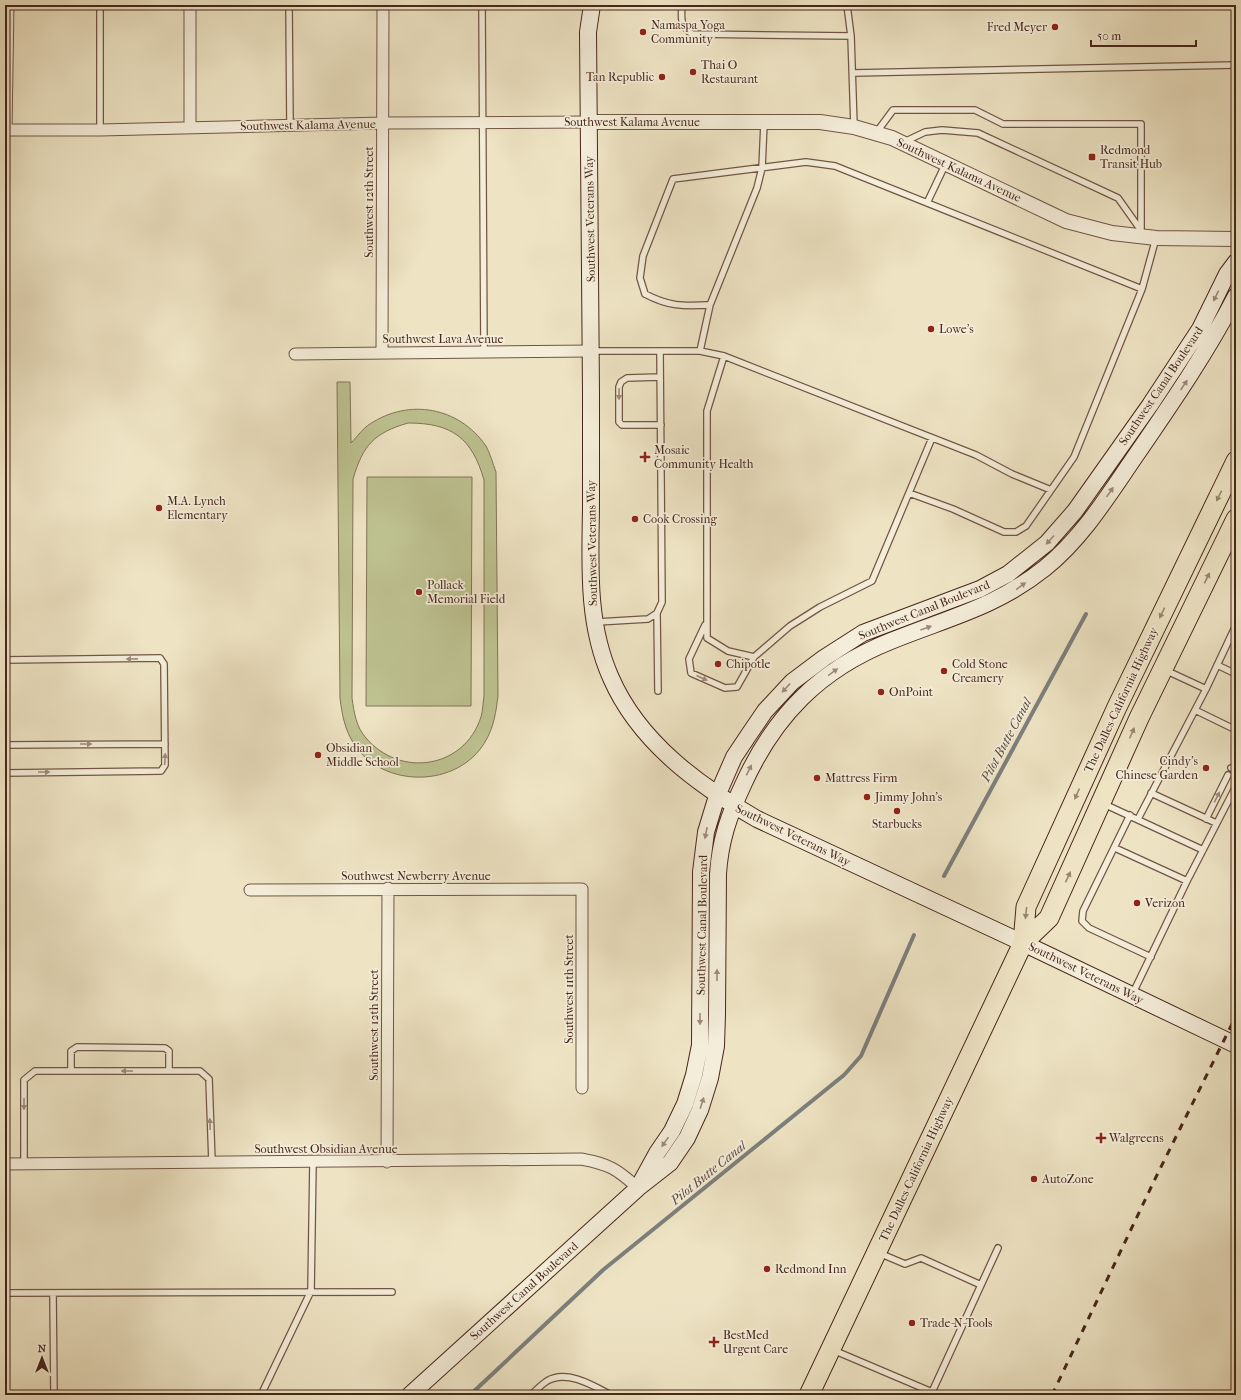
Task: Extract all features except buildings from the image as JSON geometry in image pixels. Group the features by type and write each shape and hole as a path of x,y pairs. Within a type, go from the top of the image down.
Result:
{"highway":[{"name":"The Dalles-California Highway","path":"809,1395 1023,943 1026,907 1117,707 1236,461"},
{"name":"The Dalles-California Highway","path":"1023,943 1049,918 1163,669 1236,519"}],"main road":[{"name":"Southwest Veterans Way","path":"592,5 588,32 591,351 590,566 595,622 599,647 611,680 630,712 673,762 717,796 760,821 1023,943 1236,1046"},
{"name":"Southwest Canal Boulevard","path":"638,1188 657,1153 672,1131 685,1104 694,1075 700,1045 701,872 706,832 717,796 734,758 748,736 765,711 792,682 824,658 863,633 980,589 1008,574 1029,560 1048,543 1075,511 1150,405 1200,329 1227,274 1236,262"},
{"name":"Southwest Canal Boulevard","path":"410,1395 638,1188 670,1163 686,1138 700,1110 710,1078 716,1046 718,874 720,848 733,805 761,748 781,720 810,690 835,670 889,641 962,615 1000,599 1046,568 1077,537 1116,484 1204,356 1236,296"}],"street":[{"path":"5,130 8,5"},
{"path":"190,5 190,127"},
{"name":"Southwest 12th Street","path":"382,352 383,5"},
{"name":"Southwest Kalama Avenue","path":"5,130 100,130 483,122 820,122 854,127 876,133 946,163 1066,220 1112,233 1141,232 1156,238 1236,239"},
{"name":"Southwest Lava Avenue","path":"295,354 591,351"},
{"name":"Southwest 12th Street","path":"387,1162 388,888"},
{"name":"Southwest Newberry Avenue","path":"250,890 388,888 582,889"},
{"name":"Southwest 11th Street","path":"582,889 582,1088"},
{"name":"Southwest Obsidian Avenue","path":"5,1164 387,1162 581,1159 601,1163 617,1170 638,1188"}],"lane":[{"path":"100,5 100,130"},
{"path":"289,5 290,125"},
{"path":"482,5 484,351"},
{"path":"682,5 681,21 685,30 692,34 851,36"},
{"path":"847,5 851,36 854,127"},
{"path":"853,72 1236,65"},
{"path":"876,133 893,110 975,110 1003,124 1141,124 1141,232"},
{"path":"700,351 710,305 757,188 762,168 764,122"},
{"path":"902,143 925,132 936,130 978,133 1118,198 1141,232"},
{"path":"710,305 674,306 659,302 645,294 640,278 643,256 673,179 806,162 836,166 1142,289"},
{"path":"927,203 946,163"},
{"path":"909,493 953,509 1004,532 1016,532 1026,526 1074,457 1142,289 1156,238"},
{"path":"591,351 700,351 724,356 932,438 1051,490"},
{"path":"658,691 657,614 662,602 660,351"},
{"path":"724,356 707,411 707,638 728,651 754,657"},
{"path":"660,377 627,378 621,382 619,387 619,422 622,425 629,426 661,426"},
{"path":"706,623 688,659 690,673 725,688 737,687 754,657 790,626 820,607 872,581 932,438"},
{"path":"595,622 648,619 657,614"},
{"path":"1138,819 1196,710 1236,625"},
{"path":"5,660 160,658 164,664 165,744 165,765 161,771 5,773"},
{"path":"1217,665 1236,674"},
{"path":"1163,669 1206,689"},
{"path":"1196,710 1236,730"},
{"path":"5,745 165,744"},
{"path":"1206,819 1228,775"},
{"path":"1132,996 1152,957 1187,881 1236,786"},
{"path":"1151,793 1216,823"},
{"path":"1102,803 1203,850"},
{"path":"1130,815 1083,911 1082,921 1089,928 1152,957"},
{"path":"1115,848 1187,881"},
{"path":"71,1071 71,1051 77,1047 93,1047 165,1048 169,1051 169,1071"},
{"path":"24,1164 24,1080 35,1071 200,1071 209,1079 212,1163"},
{"path":"261,1395 311,1291 313,1162"},
{"path":"830,1349 932,1392 998,1248"},
{"path":"876,1252 905,1264 921,1258 981,1285"},
{"path":"5,1293 52,1294 311,1291 392,1292"},
{"path":"52,1294 54,1395"},
{"path":"531,1395 548,1380 564,1377 578,1379 611,1395"}],"green space":[{"path":"337,382 350,382 351,443 367,426 385,416 401,411 417,409 448,415 462,422 475,433 486,446 496,472 498,696 491,731 485,742 473,757 457,768 439,775 420,777 401,775 383,769 367,759 354,744 348,733 340,698","holes":["408,423 437,426 458,436 473,453 484,480 484,696 481,717 473,734 461,748 446,757 430,762 413,763 396,759 380,751 363,734 355,714 352,698 353,479 361,457 378,436 386,431"]},
{"name":"Pollack Memorial Field","path":"367,477 472,477 471,706 366,706"}],"waterway":[{"name":"Pilot Butte Canal","path":"944,876 1086,614"},
{"name":"Pilot Butte Canal","path":"470,1395 603,1270 844,1075 861,1056 914,935"}],"railway":[{"path":"1052,1395 1156,1177 1236,1016"}],"place":[{"name":"Fred Meyer","path":"1055,27"},
{"name":"Namaspa Yoga Community","path":"643,32"},
{"name":"Thai O Restaurant","path":"693,72"},
{"name":"Tan Republic","path":"662,77"},
{"name":"Redmond Transit Hub","path":"1092,157"},
{"name":"Lowe's","path":"931,329"},
{"name":"Mosaic Community Health","path":"645,457"},
{"name":"M.A. Lynch Elementary","path":"159,508"},
{"name":"Cook Crossing","path":"635,519"},
{"name":"Pollack Memorial Field","path":"419,592"},
{"name":"Chipotle","path":"718,664"},
{"name":"Cold Stone Creamery","path":"944,671"},
{"name":"OnPoint","path":"881,692"},
{"name":"Obsidian Middle School","path":"318,755"},
{"name":"Cindy's Chinese Garden","path":"1206,768"},
{"name":"Mattress Firm","path":"817,778"},
{"name":"Jimmy John's","path":"867,797"},
{"name":"Starbucks","path":"897,811"},
{"name":"Verizon","path":"1137,903"},
{"name":"Walgreens","path":"1101,1138"},
{"name":"AutoZone","path":"1034,1179"},
{"name":"Redmond Inn","path":"767,1269"},
{"name":"Trade-N-Tools","path":"912,1323"},
{"name":"BestMed Urgent Care","path":"714,1342"}]}
